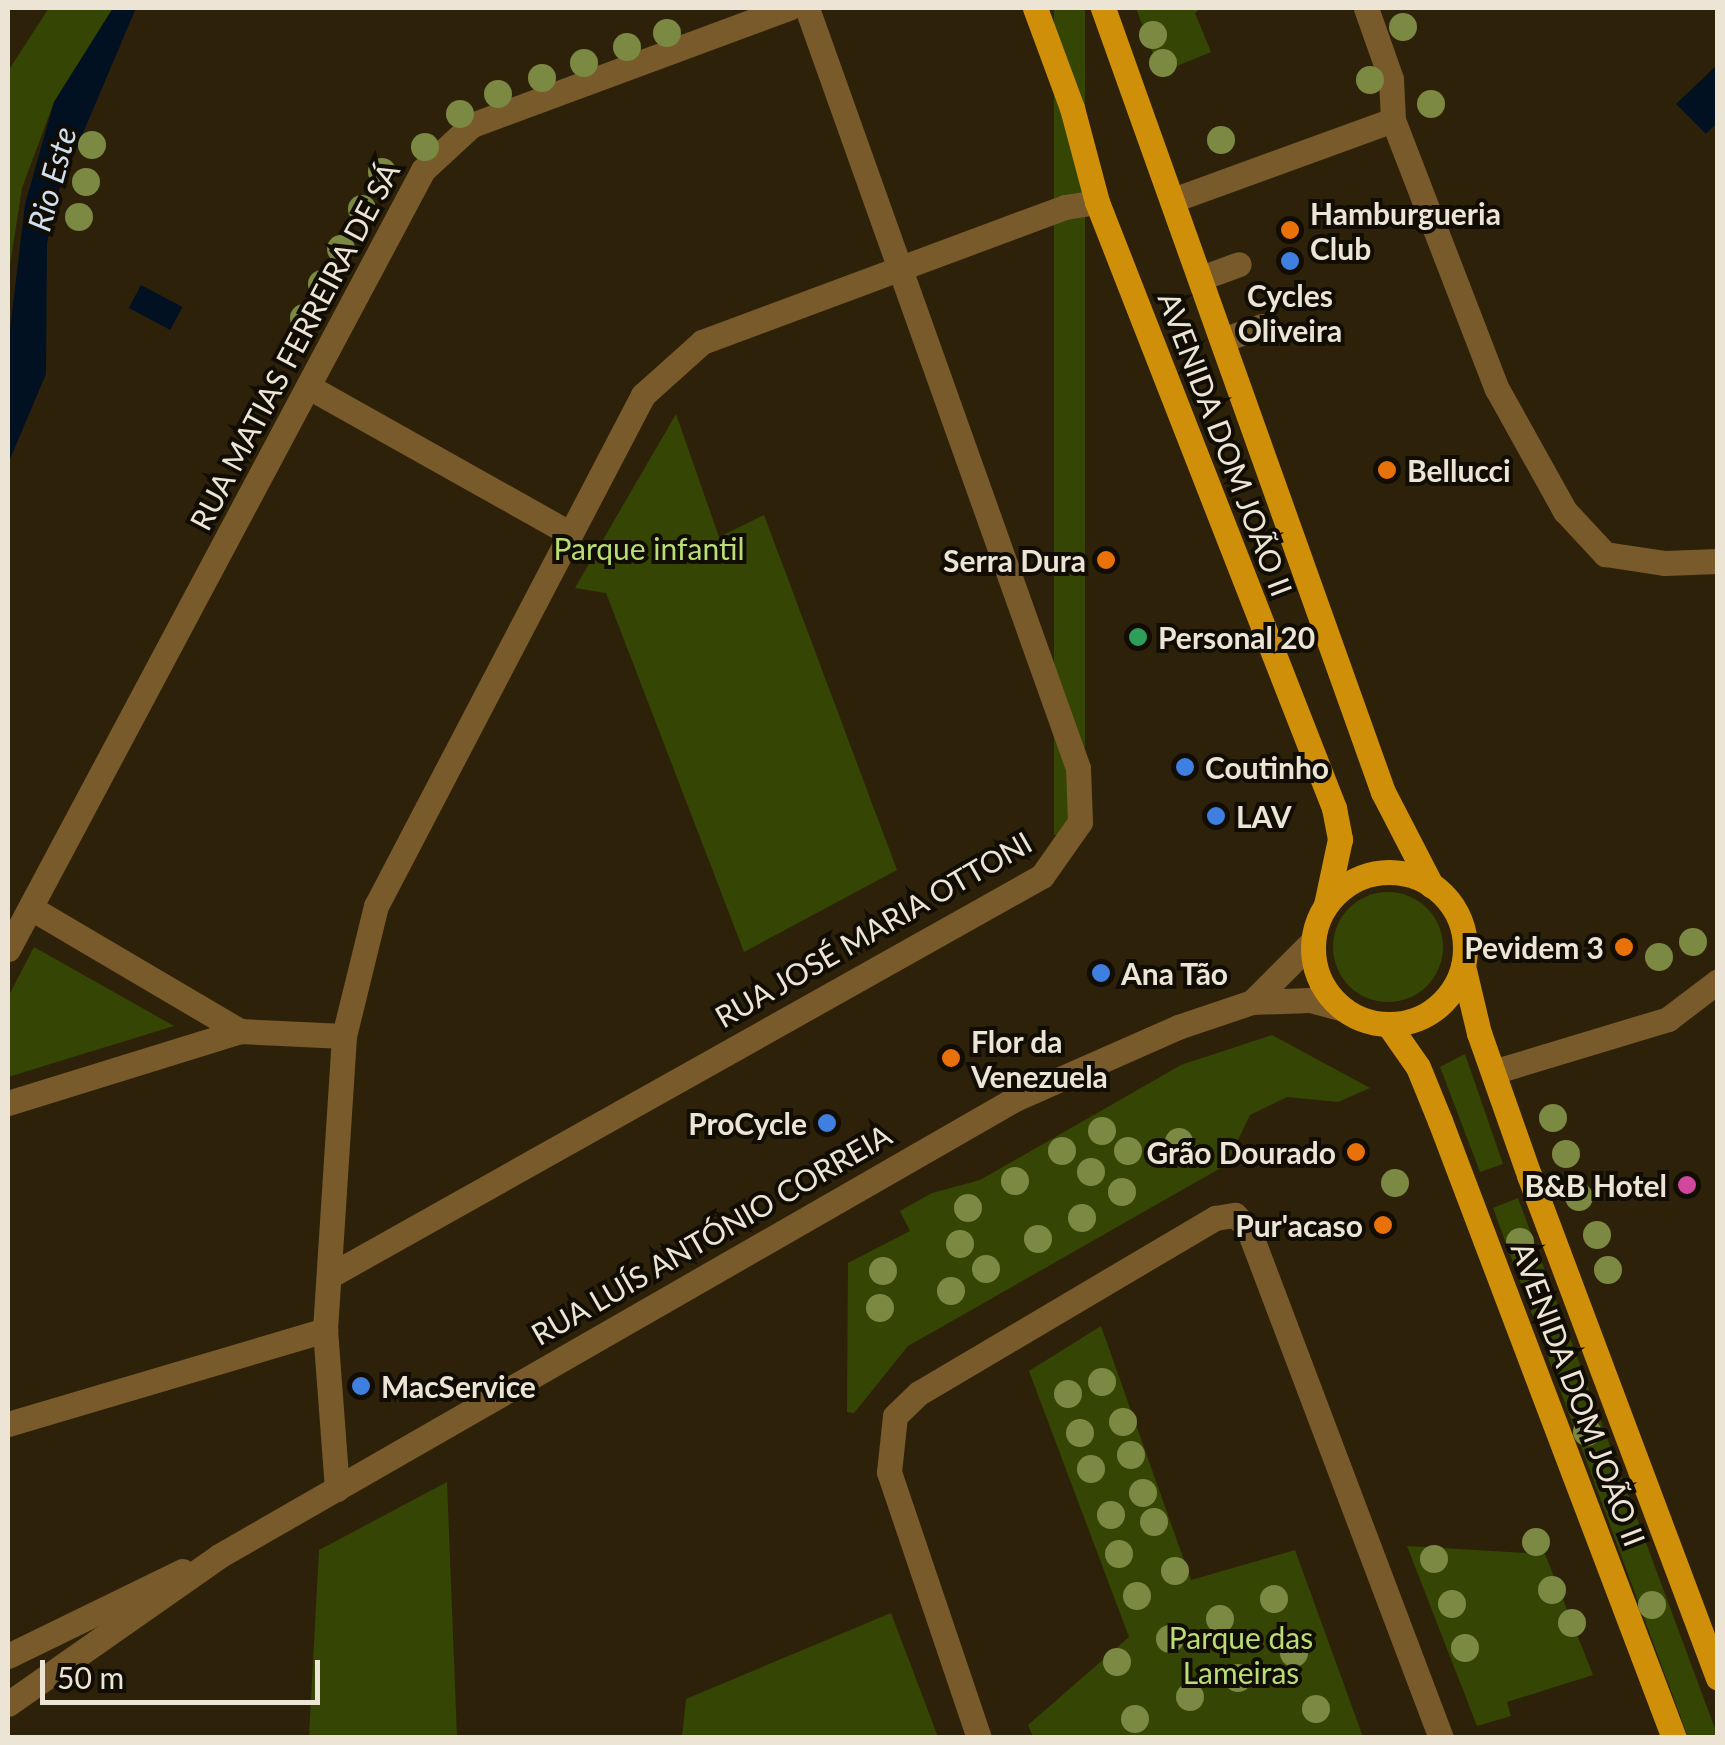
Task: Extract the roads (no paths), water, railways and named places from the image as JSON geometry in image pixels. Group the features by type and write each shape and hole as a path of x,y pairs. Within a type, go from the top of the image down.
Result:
{"main road":[{"name":"AVENIDA DOM JOÃO II","path":"1035,8 1072,108 1097,202 1334,808 1340,839 1326,906 1313,941"},
{"name":"AVENIDA DOM JOÃO II","path":"1102,8 1383,792 1431,884 1461,923 1463,966 1493,1072 1718,1678"},
{"path":"1326,906 1342,888 1386,872 1431,884"},
{"path":"1313,941 1314,966 1342,1009 1388,1024 1436,1008 1463,966"},
{"name":"AVENIDA DOM JOÃO II","path":"1388,1024 1418,1067 1440,1120 1674,1738"}],"street":[{"name":"RUA MATIAS FERREIRA DE SÁ","path":"8,949 423,170 472,124 789,8"},
{"path":"807,8 900,269"},
{"path":"1366,8 1392,79 1394,120 1498,390 1565,511 1604,554 1665,563 1718,560"},
{"path":"1173,200 1394,120"},
{"path":"337,1488 325,1330 344,1036 376,906 643,395 702,342 1065,207 1097,202"},
{"path":"1200,278 1239,264"},
{"name":"RUA JOSÉ MARIA OTTONI","path":"331,1275 1042,876 1070,842 1084,796 1078,768 900,269"},
{"path":"1222,340 1262,326"},
{"path":"309,388 569,533"},
{"path":"31,908 240,1032"},
{"name":"RUA LUÍS ANTÓNIO CORREIA","path":"1252,1002 1313,941"},
{"path":"1493,1072 1668,1018 1718,982"},
{"name":"RUA LUÍS ANTÓNIO CORREIA","path":"8,1704 219,1556 1015,1099 1178,1027 1252,1002 1310,1000 1342,1009"},
{"path":"8,1103 240,1032 344,1036"},
{"path":"979,1738 889,1472 895,1416 919,1393 1215,1218 1235,1216 1248,1228 1441,1738"},
{"path":"8,1424 325,1330"},
{"name":"RUA LUÍS ANTÓNIO CORREIA","path":"8,1656 118,1597 219,1556"}],"water":[{"name":"Rio Este","path":"113,8 136,8 56,197 47,244 46,374 8,464 8,346 25,204 54,102"},
{"path":"1717,65 1717,123 1706,134 1676,104"},
{"path":"141,285 182,307 170,330 129,308"}],"place":[{"name":"Hamburgueria Club","path":"1290,230"},
{"name":"Cycles Oliveira","path":"1290,261"},
{"name":"Bellucci","path":"1387,470"},
{"name":"Serra Dura","path":"1106,560"},
{"name":"Personal 20","path":"1138,637"},
{"name":"Coutinho","path":"1185,767"},
{"name":"LAV","path":"1216,816"},
{"name":"Pevidem 3","path":"1624,947"},
{"name":"Ana Tão","path":"1101,973"},
{"name":"Flor da Venezuela","path":"951,1058"},
{"name":"ProCycle","path":"827,1123"},
{"name":"Grão Dourado","path":"1356,1152"},
{"name":"B&B Hotel","path":"1687,1185"},
{"name":"Pur'acaso","path":"1383,1225"},
{"name":"MacService","path":"361,1386"}],"park label":[{"name":"Parque infantil","path":"649,548"},
{"name":"Parque das Lameiras","path":"1241,1654"}]}
